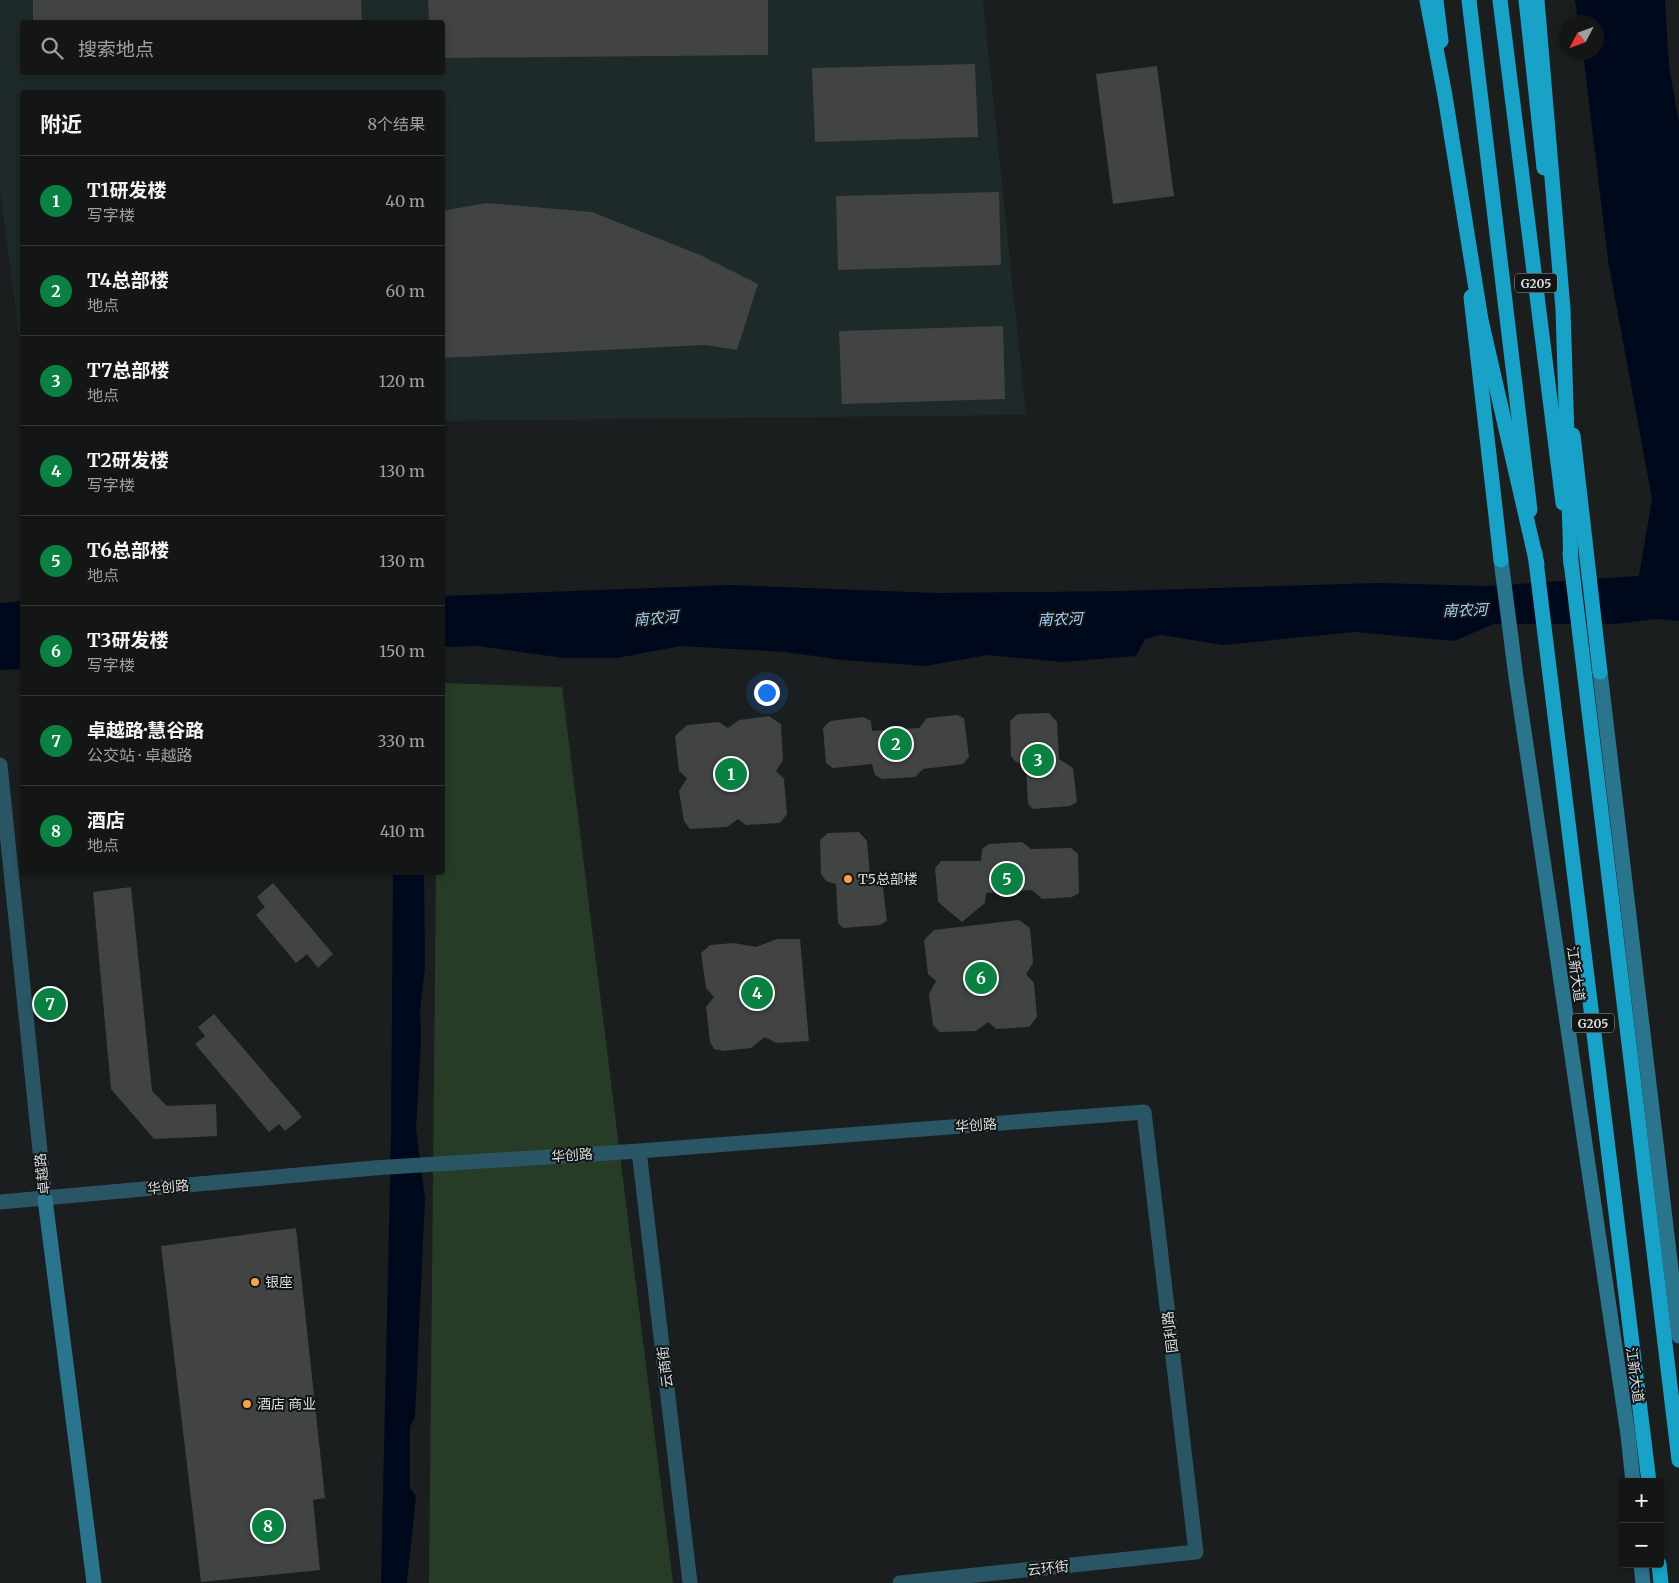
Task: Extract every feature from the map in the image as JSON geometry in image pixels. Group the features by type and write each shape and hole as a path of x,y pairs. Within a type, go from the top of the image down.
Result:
{"highway":[{"path":"1427,0 1445,96 1481,320 1537,564"},
{"path":"1436,0 1501,560"},
{"name":"G205","path":"1469,0 1537,564"},
{"name":"G205","path":"1500,0 1571,565 1679,1460"},
{"path":"1526,0 1600,672"},
{"path":"1537,0 1563,309 1571,565"},
{"name":"江新大道","path":"1537,564 1649,1478"},
{"path":"1659,1568 1661,1583"}],"street":[{"name":"江新大道","path":"1501,560 1516,677 1628,1435 1632,1478"},
{"path":"1600,672 1679,1336"},
{"name":"卓越路","path":"0,764 45,1199 94,1583"},
{"name":"华创路","path":"0,1202 374,1168 639,1151 1144,1112"},
{"name":"园利路","path":"1144,1112 1196,1552"},
{"name":"云商街","path":"639,1151 690,1583"},
{"name":"云环街","path":"900,1583 1196,1552"},
{"path":"1641,1568 1643,1583"}],"shaded area":[{"path":"0,0 983,0 1026,415 445,421 445,90 20,90 20,341 0,192"}],"green space":[{"path":"445,683 562,687 673,1583 429,1583 436,875 445,875"}],"water":[{"name":"南农河","path":"1575,0 1665,0 1669,66 1679,123 1679,621 1657,619 1615,624 1494,624 1454,641 1355,632 1223,645 1161,635 1145,639 1136,656 1063,662 987,655 926,666 843,660 785,652 681,646 617,658 564,658 478,646 445,647 445,596 729,585 937,593 1121,591 1377,583 1486,586 1639,576 1652,499 1608,260 1584,60 1604,60 1604,15 1577,15"},
{"path":"20,601 20,669 0,670 0,603"},
{"path":"393,875 424,875 425,967 420,1010 421,1039 416,1129 425,1199 415,1417 410,1427 410,1488 416,1496 407,1583 381,1583 391,1137"}],"building":[{"path":"33,0 361,0 362,20 33,20"},
{"path":"428,0 768,0 768,55 445,58 445,20 429,20"},
{"path":"975,64 978,137 815,142 812,68"},
{"path":"1157,66 1174,196 1113,204 1096,74"},
{"path":"999,192 1001,265 838,270 836,196"},
{"path":"486,203 592,212 700,255 758,284 737,350 705,345 445,358 445,210"},
{"path":"1003,326 1005,399 842,404 839,331"},
{"path":"1049,713 1057,722 1059,759 1073,768 1077,802 1070,806 1033,809 1028,804 1026,765 1016,762 1011,756 1010,721 1018,714"},
{"path":"957,715 964,718 969,757 963,764 923,769 915,777 882,779 875,775 872,764 833,768 826,763 823,728 830,721 863,717 871,721 872,731 919,728 927,718"},
{"path":"769,716 781,724 783,760 776,771 784,779 787,814 780,823 746,825 738,819 727,827 690,829 684,821 679,791 687,778 679,771 675,736 687,725 719,722 728,728 739,720"},
{"name":"T5总部楼","path":"859,832 867,841 870,877 883,887 887,921 880,925 843,928 838,923 836,884 826,881 821,874 820,840 828,833"},
{"path":"1022,842 1031,849 1071,848 1078,854 1079,893 1072,897 1042,899 1032,890 986,893 985,903 962,922 938,902 935,868 941,861 981,861 982,849 989,844"},
{"path":"273,883 333,954 318,968 307,954 296,963 256,915 265,907 257,897"},
{"path":"131,887 152,1091 167,1106 216,1104 217,1136 154,1139 111,1089 93,892"},
{"path":"1019,920 1030,928 1033,963 1026,974 1034,983 1037,1017 1029,1027 996,1029 988,1022 976,1031 940,1032 933,1025 929,994 936,981 928,974 924,940 934,930"},
{"path":"777,939 800,939 809,1041 776,1043 765,1037 751,1048 723,1051 714,1049 710,1042 706,1007 714,997 706,988 701,953 710,945 734,943 756,947"},
{"path":"214,1014 302,1117 285,1131 279,1124 269,1132 195,1044 205,1036 198,1027"},
{"path":"296,1228 325,1498 313,1500 320,1570 201,1582 161,1246"}],"place":[{"name":"T4总部楼","path":"896,744"},
{"name":"T7总部楼","path":"1038,760"},
{"name":"T1研发楼","path":"731,774"},
{"name":"T5总部楼","path":"848,879"},
{"name":"T6总部楼","path":"1007,879"},
{"name":"T3研发楼","path":"981,978"},
{"name":"T2研发楼","path":"757,993"},
{"name":"卓越路·慧谷路","path":"50,1004"},
{"name":"银座","path":"255,1282"},
{"name":"酒店 商业","path":"247,1404"},
{"name":"酒店","path":"268,1526"}]}
